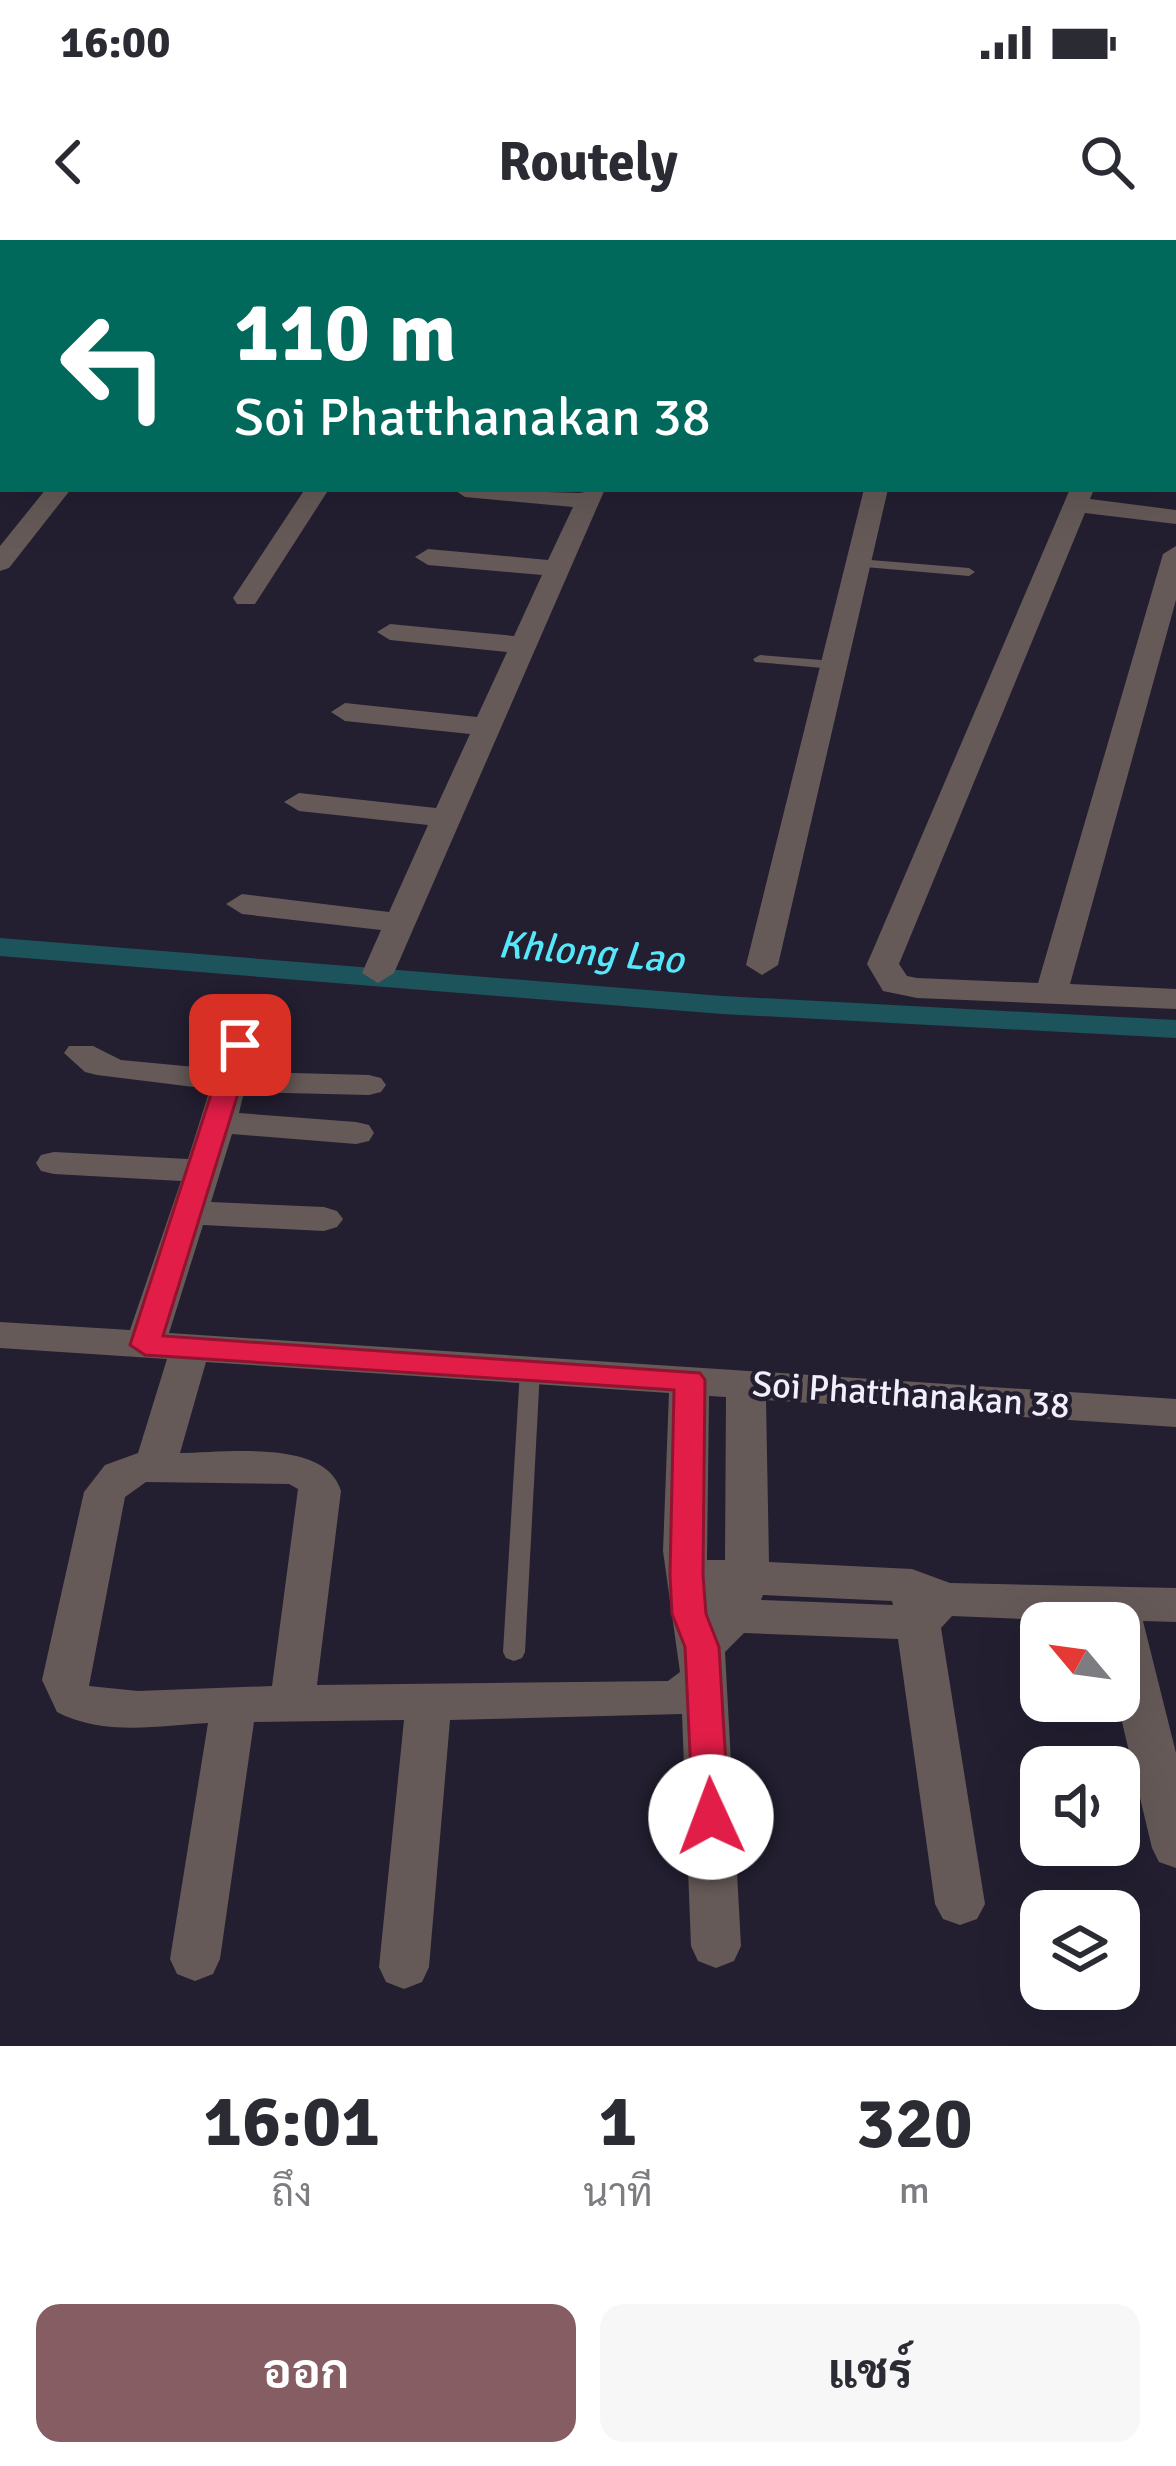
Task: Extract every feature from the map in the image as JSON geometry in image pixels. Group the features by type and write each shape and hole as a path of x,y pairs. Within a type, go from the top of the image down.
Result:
{"street":[{"path":"0,563 56,492"},
{"path":"246,598 315,492"},
{"path":"378,973 590,495 515,492"},
{"path":"762,964 875,492"},
{"path":"1176,517 1078,497 883,964 895,984 1176,999"},
{"path":"1051,994 1176,554"},
{"path":"428,557 557,569"},
{"path":"390,632 524,645"},
{"path":"345,712 487,727"},
{"path":"299,802 446,818"},
{"path":"242,904 400,923"},
{"path":"145,1345 225,1101 250,1008"},
{"path":"83,1070 356,1133"},
{"path":"225,1101 369,1085"},
{"path":"54,1163 203,1171"},
{"path":"189,1213 324,1220"},
{"name":"Soi Phatthanakan 38","path":"0,1335 1176,1413"},
{"path":"155,1467 190,1348"},
{"path":"690,1380 711,1617 716,1946"},
{"path":"292,1704 319,1483 295,1469 155,1467 130,1471 105,1492 64,1687 75,1701 86,1705 292,1704 429,1702 539,1702 673,1699 691,1691 711,1617 746,1385"},
{"path":"711,1617 925,1602 1020,1602"},
{"path":"925,1602 960,1904"},
{"path":"1140,1604 1176,1605"},
{"path":"1140,1701 1176,1848"},
{"path":"404,1967 429,1702"},
{"path":"195,1959 234,1704"}],"lane":[{"path":"858,562 969,572"},
{"path":"760,659 834,665"},
{"path":"514,1652 530,1370"}],"waterway":[{"name":"Khlong Lao","path":"0,947 722,1005 1176,1029"}],"route":[{"path":"240,1045 145,1345 690,1380 686,1575 689,1614 702,1647 711,1817"}]}
